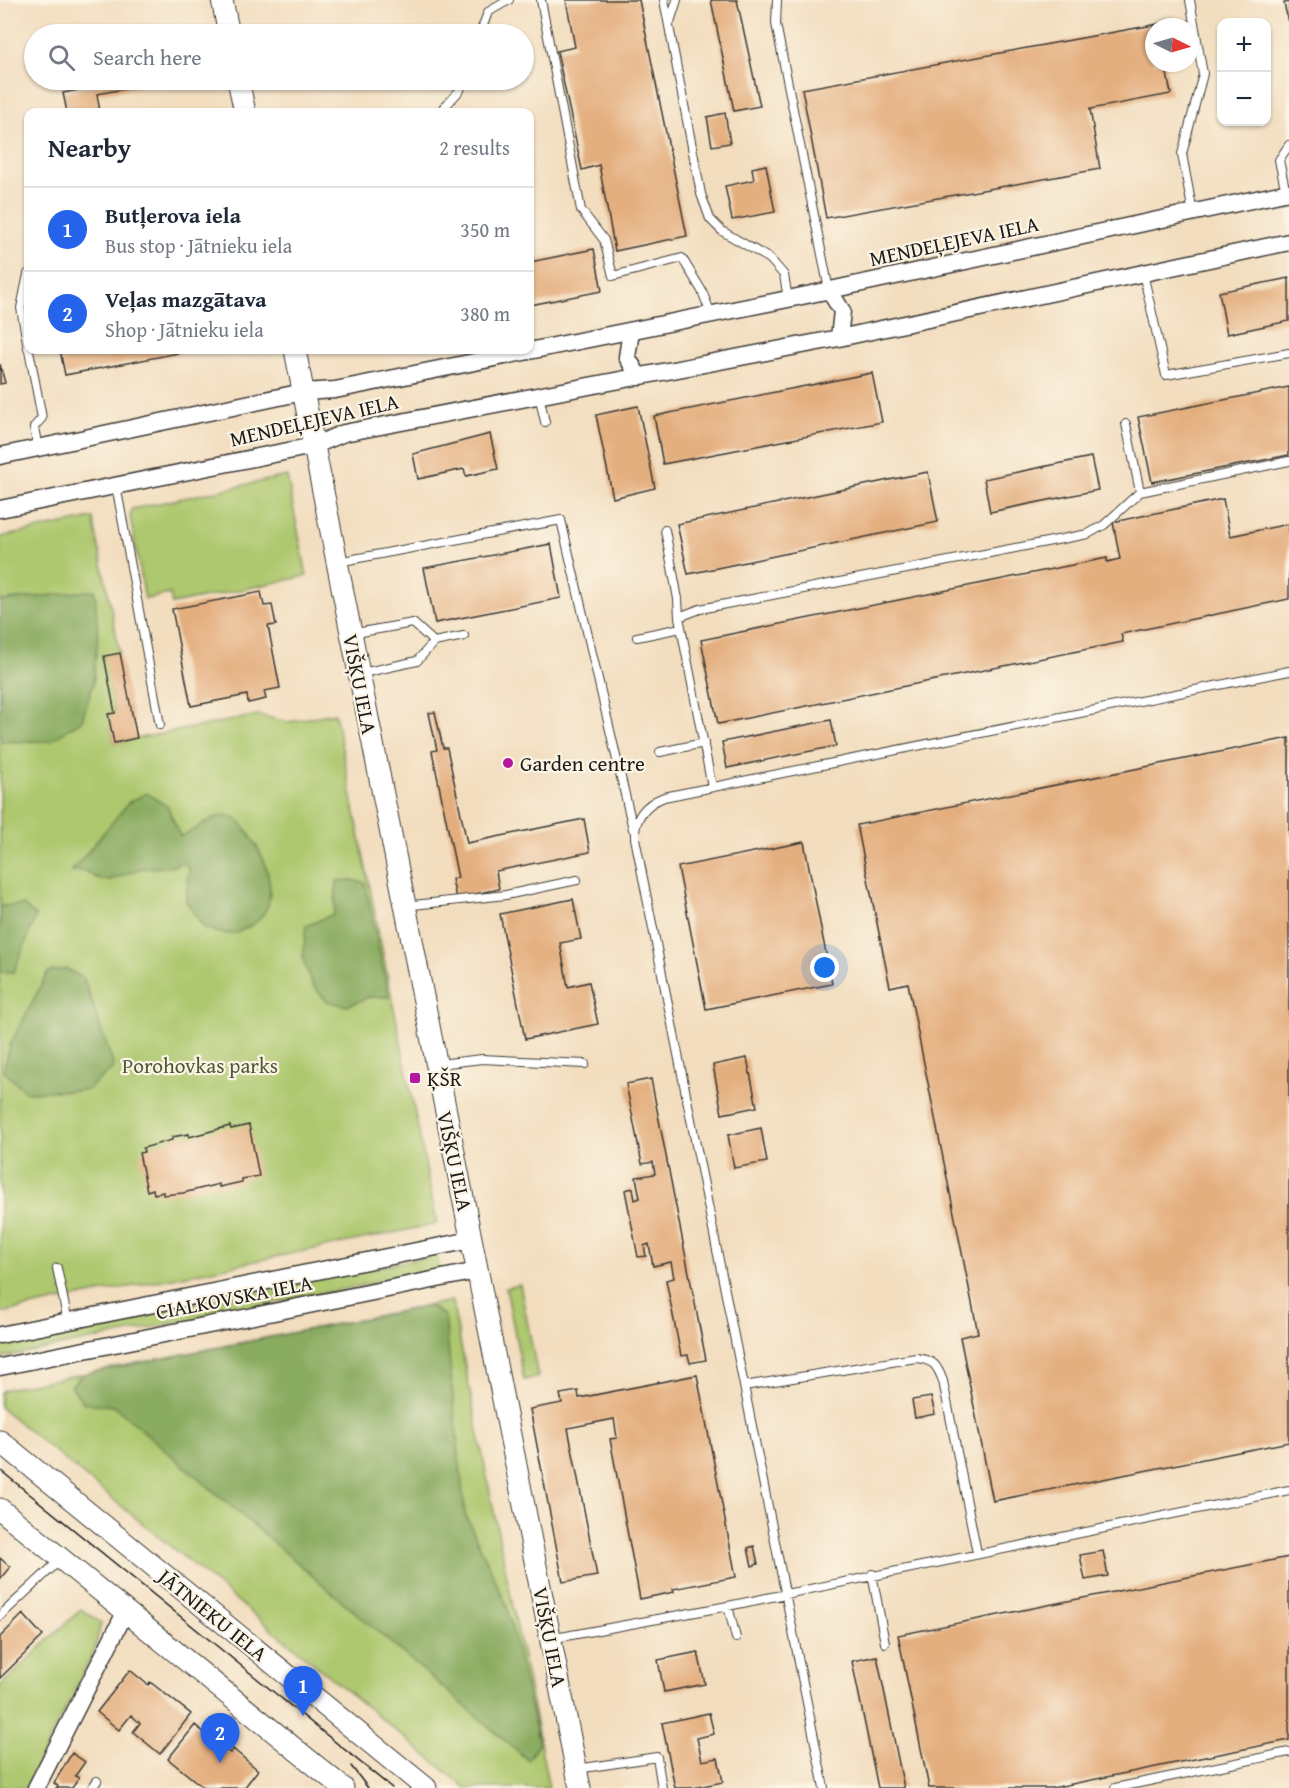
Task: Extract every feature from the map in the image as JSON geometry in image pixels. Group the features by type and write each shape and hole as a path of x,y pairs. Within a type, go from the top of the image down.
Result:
{"street":[{"path":"222,0 227,24"},
{"path":"240,90 244,108"},
{"name":"MENDEĻEJEVA IELA","path":"534,350 1288,195"},
{"name":"MENDEĻEJEVA IELA","path":"0,509 313,446 344,433 839,338 1289,242"},
{"path":"829,290 842,311 839,338"},
{"path":"630,331 627,357 639,377"},
{"name":"VIŠĶU IELA","path":"296,354 578,1779"},
{"name":"MENDEĻEJEVA IELA","path":"0,456 303,392 335,390 515,354"},
{"name":"CIALKOVSKA IELA","path":"0,1335 471,1240"},
{"name":"CIALKOVSKA IELA","path":"0,1367 477,1271"},
{"name":"JĀTNIEKU IELA","path":"0,1441 426,1788"},
{"path":"0,1509 343,1788"},
{"path":"36,1788 126,1611"}],"lane":[{"path":"484,24 488,12 508,0"},
{"path":"541,0 581,210 604,240 613,276 682,258 702,291 711,314"},
{"path":"664,0 701,194 710,219 739,243 770,259 784,275 788,299"},
{"path":"670,22 677,0"},
{"path":"777,0 776,24 829,290"},
{"path":"1190,0 1203,74 1182,154 1193,213"},
{"path":"444,108 460,90"},
{"path":"1288,195 1278,160 1289,145"},
{"path":"1143,273 1166,375 1289,352"},
{"path":"24,297 21,308 24,323"},
{"path":"30,354 42,418 34,427 38,449"},
{"path":"539,395 545,422"},
{"path":"1126,424 1140,492"},
{"path":"679,617 700,609 1088,534 1104,525 1140,492 1289,462"},
{"path":"116,485 160,724"},
{"path":"336,563 561,520 635,838 824,1788"},
{"path":"665,530 681,628 712,787"},
{"path":"350,634 413,623 434,642"},
{"path":"637,637 681,628"},
{"path":"358,674 417,661 434,642 464,636"},
{"path":"635,838 639,816 654,801 712,787 1289,671"},
{"path":"660,752 704,743"},
{"path":"404,906 506,895 578,880"},
{"path":"435,1065 482,1059 585,1064"},
{"path":"57,1268 68,1322"},
{"path":"744,1386 916,1358 929,1359 936,1363 943,1381 977,1553"},
{"path":"550,1639 728,1606 872,1574 1289,1490"},
{"path":"0,1616 62,1559"},
{"path":"872,1574 885,1643"},
{"path":"728,1606 736,1638"},
{"path":"1115,1788 1289,1752"},
{"path":"578,1779 657,1757 662,1788"}],"green space":[{"path":"287,476 307,576 172,604 170,594 145,599 130,516 132,509"},
{"name":"Porohovkas parks","path":"93,518 120,653 105,656 115,713 109,714 114,743 258,715 288,722 335,713 437,1224 0,1313 0,537"},
{"path":"95,590 98,637 93,684 82,720 51,741 0,742 0,601"},
{"path":"147,793 168,807 180,836 218,817 230,816 241,823 263,859 270,886 265,911 257,921 233,934 204,928 186,901 189,868 183,863 140,869 107,880 94,877 86,871 72,871 129,802"},
{"path":"352,880 365,883 389,997 369,997 347,1006 327,1001 313,986 303,960 306,926 334,914 337,881"},
{"path":"23,905 36,916 14,972 0,972 0,906"},
{"path":"67,969 84,979 114,1067 87,1090 26,1092 3,1071 11,1043 48,972"},
{"path":"437,1255 440,1270 0,1358 0,1343"},
{"path":"520,1285 538,1377 524,1380 506,1288"},
{"path":"452,1301 549,1788 466,1788 0,1407 0,1392 6,1389"},
{"path":"429,1306 445,1316 465,1514 506,1603 539,1743 528,1760 114,1406 84,1403 71,1386 83,1374"},
{"path":"81,1609 101,1623 95,1649 26,1788 0,1788 0,1686"}],"building":[{"path":"566,0 639,0 687,236 615,251 599,165 582,170 557,51 575,47"},
{"path":"711,0 737,0 760,106 734,111"},
{"path":"1289,2 1289,20 1288,21 1284,3"},
{"path":"1145,27 1145,72 1167,72 1171,94 1090,109 1100,169 826,218 802,89"},
{"path":"78,90 119,90 97,94 99,108 66,108 63,93"},
{"path":"725,113 730,143 712,146 707,117"},
{"path":"766,165 775,212 732,220 725,186 754,180 752,168"},
{"path":"594,249 602,291 534,304 534,261"},
{"path":"1289,278 1289,321 1227,334 1219,292"},
{"path":"61,354 174,354 65,375"},
{"path":"0,364 5,383 0,384"},
{"path":"872,373 882,422 663,464 654,416"},
{"path":"1289,387 1289,455 1152,482 1138,417"},
{"path":"638,406 655,488 613,498 596,415"},
{"path":"490,434 498,469 466,476 464,469 418,479 413,454"},
{"path":"1091,457 1098,490 990,512 984,479"},
{"path":"928,472 938,522 688,574 677,524"},
{"path":"1223,499 1230,536 1289,524 1289,599 1121,634 1123,642 718,724 701,640 1107,558 1107,562 1120,559 1113,522"},
{"path":"551,544 561,598 435,623 424,568"},
{"path":"261,592 264,606 272,605 276,625 268,626 280,688 264,691 266,699 248,703 247,695 191,706 172,609"},
{"path":"120,653 137,738 114,743 108,714 115,713 104,656"},
{"path":"435,712 443,748 447,748 467,843 584,819 590,852 496,871 499,889 456,898 452,879 458,878 432,751 437,750 429,713"},
{"path":"831,720 836,746 727,768 722,742"},
{"path":"1289,738 1289,1442 993,1501 960,1337 978,1333 908,983 890,987 857,825"},
{"path":"804,842 832,984 706,1009 678,867"},
{"path":"573,899 581,939 560,943 568,987 589,982 598,1024 525,1039 500,914"},
{"path":"747,1058 757,1107 722,1114 713,1065"},
{"path":"651,1079 706,1360 690,1363 688,1355 681,1356 666,1280 674,1278 671,1262 653,1266 649,1244 644,1246 646,1256 638,1257 625,1190 633,1188 635,1200 640,1198 636,1177 655,1174 653,1162 642,1164 626,1084"},
{"path":"249,1125 259,1176 242,1179 242,1182 219,1187 219,1184 183,1193 163,1195 163,1192 154,1194 153,1189 147,1191 139,1153 144,1152 143,1148 172,1140 172,1137 189,1134 189,1137 230,1126 231,1129"},
{"path":"761,1128 767,1162 734,1168 728,1135"},
{"path":"697,1375 736,1577 673,1589 674,1592 640,1599 610,1439 617,1438 614,1419 568,1428 597,1576 563,1582 530,1409 562,1403 560,1394 578,1391 579,1398"},
{"path":"931,1397 935,1414 915,1418 912,1400"},
{"path":"754,1546 758,1564 752,1566 748,1548"},
{"path":"1103,1551 1108,1576 1085,1580 1080,1555"},
{"path":"1289,1557 1289,1740 1052,1788 929,1788 898,1635"},
{"path":"0,1558 10,1567 0,1579"},
{"path":"23,1614 43,1636 0,1678 0,1637"},
{"path":"698,1652 705,1684 664,1692 658,1660"},
{"path":"877,1656 904,1788 878,1788 852,1661"},
{"path":"130,1670 148,1685 150,1682 191,1714 160,1754 133,1732 140,1723 131,1715 119,1730 97,1712"},
{"path":"709,1713 714,1734 697,1738 702,1761 718,1758 723,1782 693,1788 675,1788 662,1723"},
{"path":"195,1725 230,1753 233,1749 258,1770 244,1788 204,1788 168,1759"},
{"path":"72,1753 85,1762 75,1776 79,1778 72,1788 56,1788 58,1786 54,1783"}],"tram line":[{"path":"0,1470 392,1788"},
{"path":"351,1766 368,1788"}],"place":[{"name":"Garden centre","path":"508,763"},
{"name":"ĶŠR","path":"415,1078"},
{"name":"Butļerova iela","path":"303,1716"},
{"name":"Veļas mazgātava","path":"220,1763"}]}
